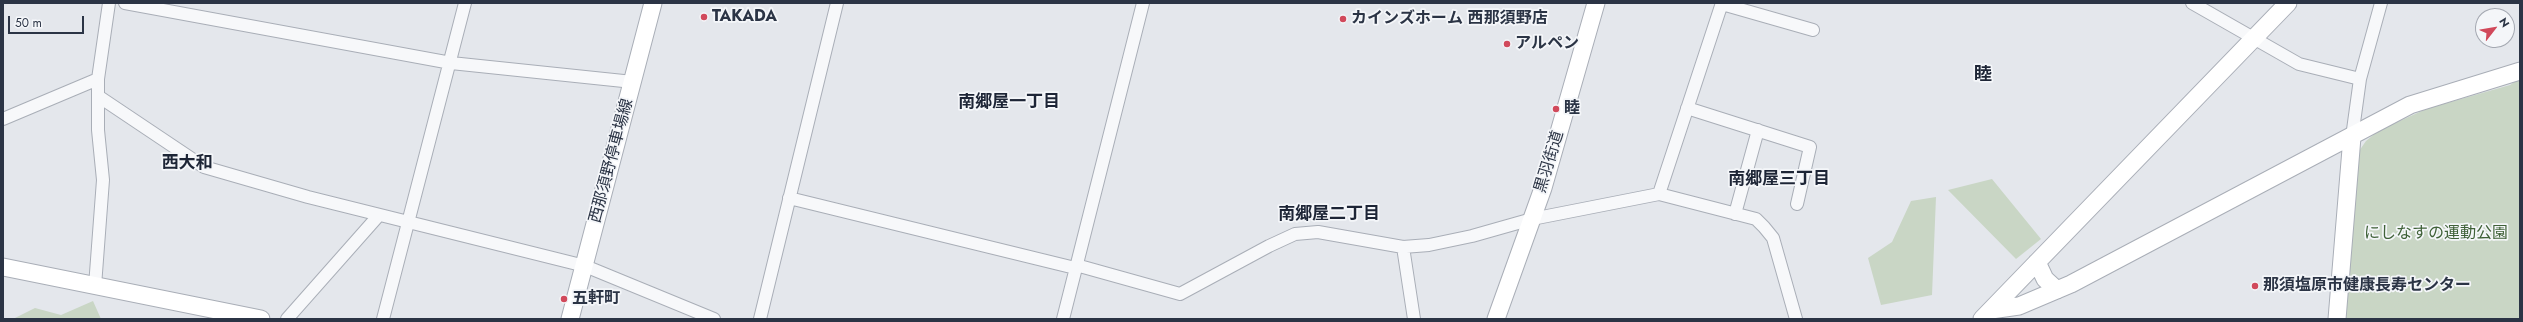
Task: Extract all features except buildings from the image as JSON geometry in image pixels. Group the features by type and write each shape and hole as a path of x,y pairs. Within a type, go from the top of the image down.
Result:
{"street":[{"path":"94,286 103,180 98,130 98,79 109,3"},
{"path":"124,3 451,63 633,82"},
{"path":"383,319 466,3"},
{"name":"西那須野停車場線","path":"570,319 653,3"},
{"path":"760,319 837,3"},
{"path":"1063,319 1143,3"},
{"name":"黒羽街道","path":"1496,319 1532,219 1565,115 1596,3"},
{"path":"2192,3 2298,64 2360,79"},
{"path":"1986,314 2288,3"},
{"path":"2337,319 2352,137 2360,79 2381,3"},
{"path":"1659,194 1722,4 1813,30"},
{"path":"1986,314 2019,306 2057,290 2352,137 2410,105 2520,71"},
{"path":"3,119 98,79"},
{"path":"98,96 210,170 379,215 409,221 585,266 714,319"},
{"path":"1687,108 1810,147 1797,204"},
{"path":"1735,214 1758,130"},
{"path":"789,198 1076,267 1180,294 1269,246 1295,234 1318,232 1403,247 1429,245 1472,236 1532,219 1659,194 1756,219 1773,238 1796,319"},
{"path":"287,319 379,215"},
{"path":"1403,247 1414,319"},
{"path":"2037,262 2045,279 2057,290"},
{"path":"3,267 261,319"}],"green space":[{"name":"にしなすの運動公園","path":"2520,78 2520,319 2344,319 2357,154 2366,141 2378,131 2426,109 2510,85"},
{"path":"1992,179 2041,239 2016,259 1948,190"},
{"path":"1936,197 1932,295 1881,305 1868,258 1892,242 1911,201"},
{"path":"93,301 101,319 13,319 35,308 61,315"}],"place":[{"name":"TAKADA","path":"704,17"},
{"name":"カインズホーム 西那須野店","path":"1343,19"},
{"name":"アルペン","path":"1507,44"},
{"name":"睦","path":"1556,109"},
{"name":"那須塩原市健康長寿センター","path":"2255,286"},
{"name":"五軒町","path":"564,299"}],"district":[{"name":"睦","path":"1983,76"},
{"name":"南郷屋一丁目","path":"1009,103"},
{"name":"西大和","path":"187,164"},
{"name":"南郷屋三丁目","path":"1779,180"},
{"name":"南郷屋二丁目","path":"1329,215"}]}
